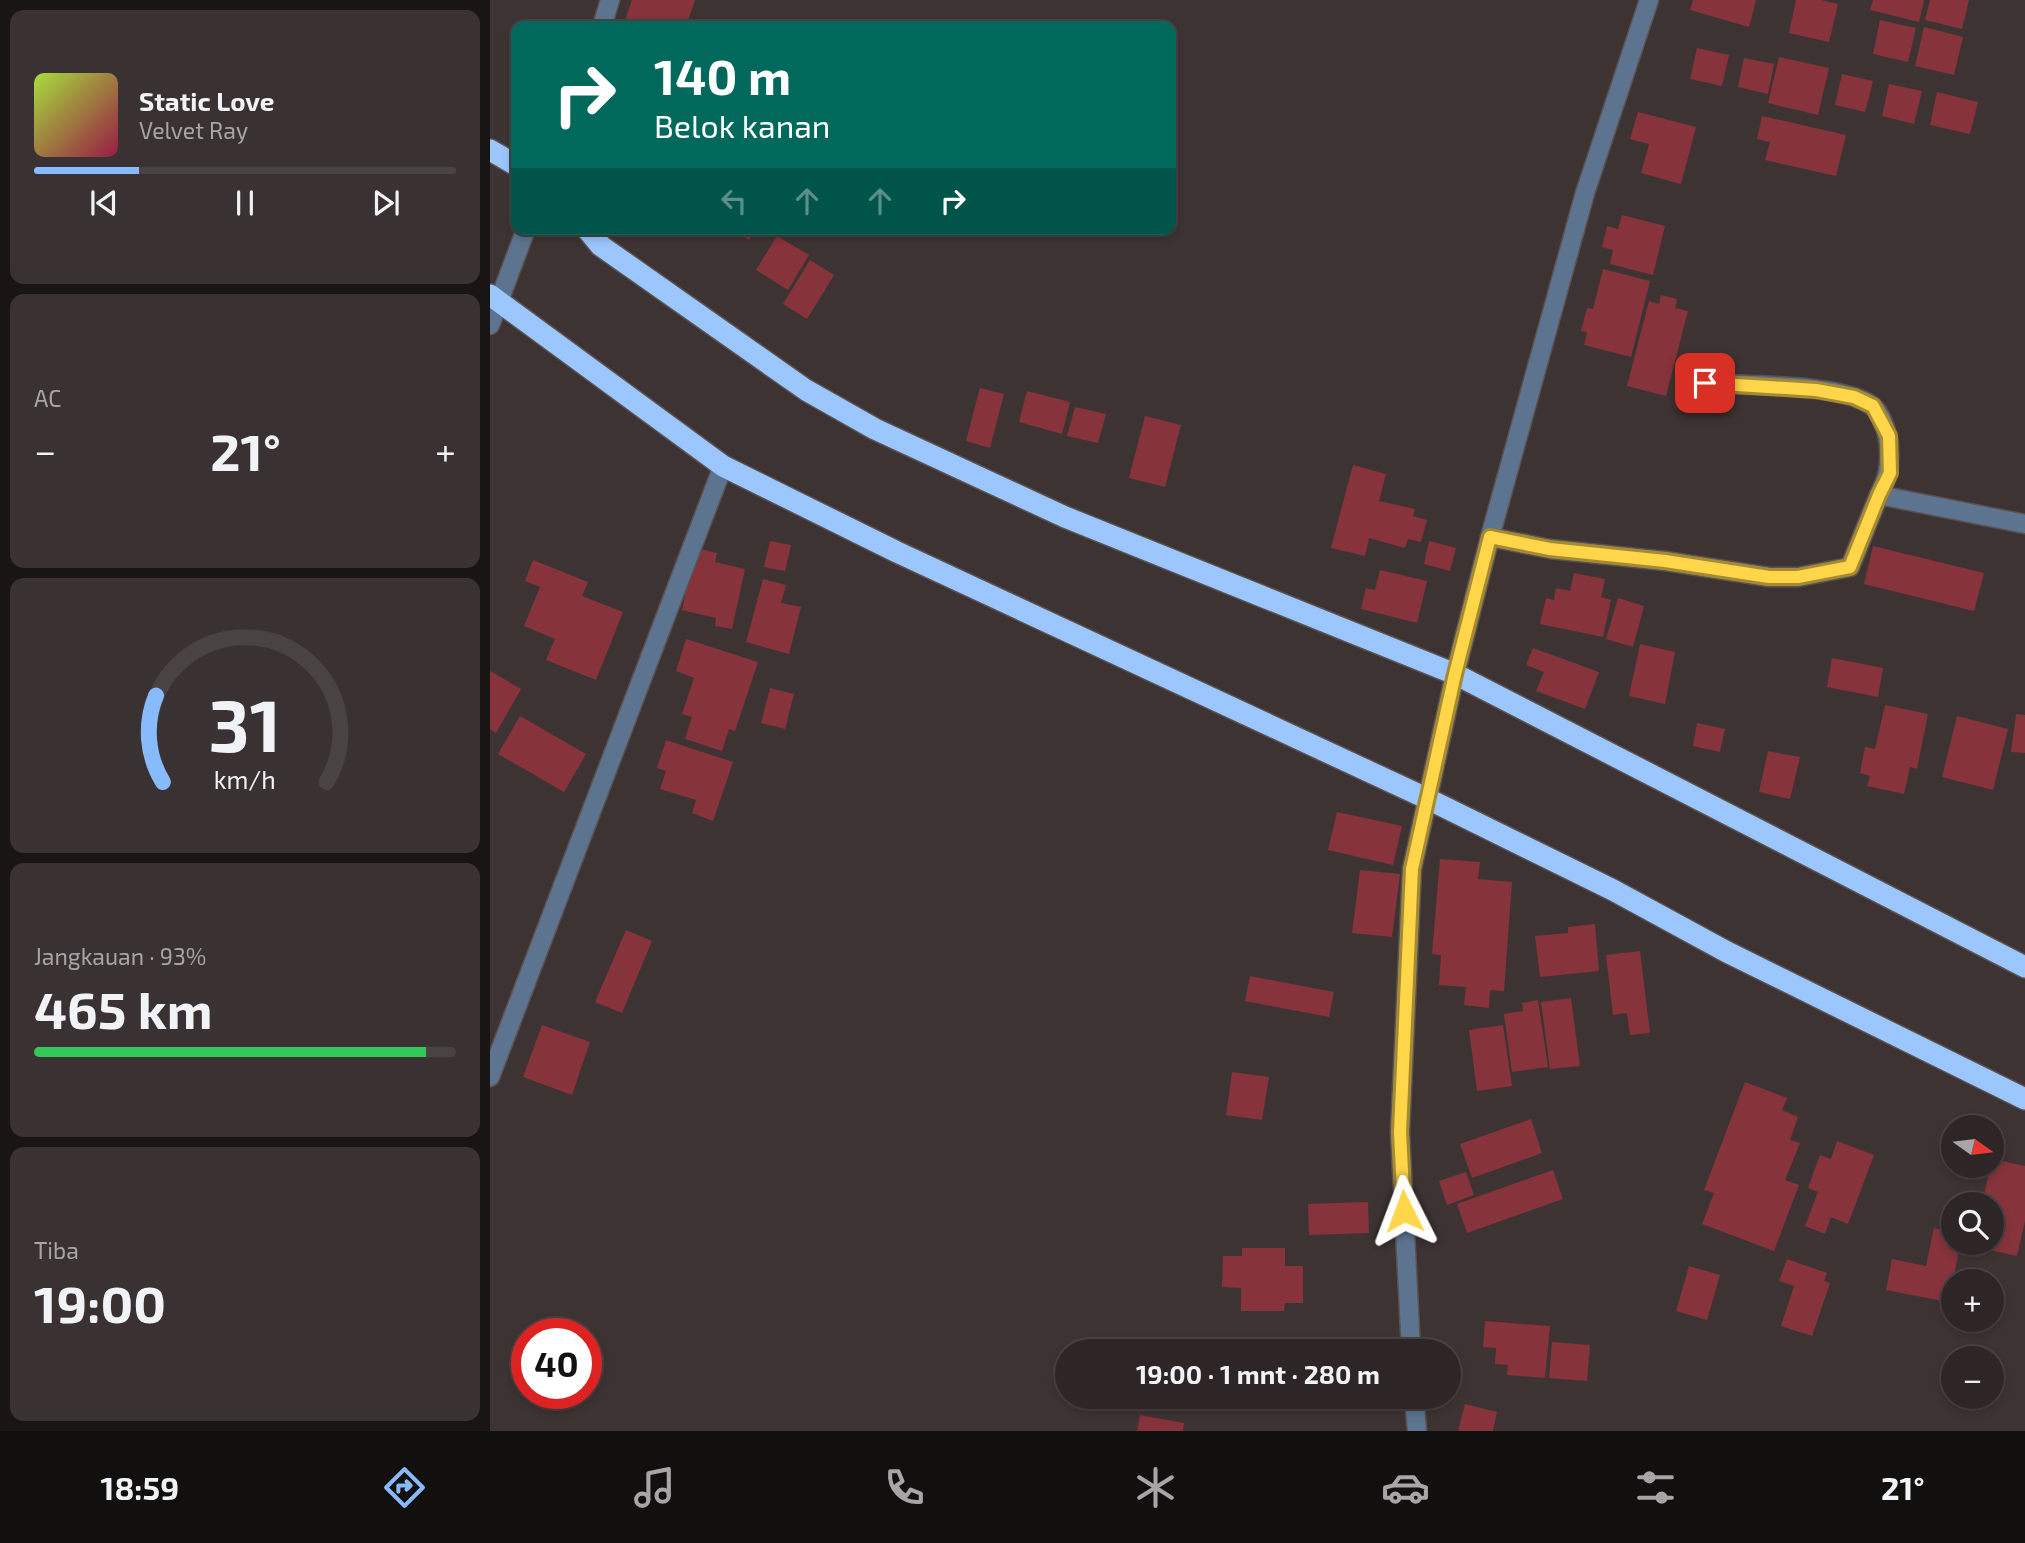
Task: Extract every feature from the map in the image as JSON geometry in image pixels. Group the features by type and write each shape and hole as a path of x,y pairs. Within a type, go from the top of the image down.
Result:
{"highway":[{"path":"490,150 511,162"},
{"path":"592,235 601,246 806,390 875,429 1065,517 1455,674 2025,967"},
{"path":"494,298 723,466 897,552 1428,799 1613,890 1727,952 2025,1099"}],"street":[{"path":"604,21 610,0"},
{"path":"1410,1339 1400,1132 1412,869 1455,674 1490,537 1585,193 1649,0"},
{"path":"490,325 494,298 523,235"},
{"path":"1490,537 1550,549 1665,561 1769,577 1798,577 1850,567 1890,473 1889,436 1873,406 1854,397 1816,390 1705,383"},
{"path":"490,1077 723,466"},
{"path":"1879,495 2025,524"},
{"path":"1415,1409 1417,1431"}],"building":[{"path":"632,0 695,0 688,21 625,21"},
{"path":"1693,0 1756,0 1749,27 1690,10"},
{"path":"1796,0 1821,0 1838,4 1829,42 1789,33"},
{"path":"1873,0 1924,0 1919,22 1870,10"},
{"path":"1930,0 1969,0 1962,29 1925,20"},
{"path":"1880,20 1916,28 1908,62 1873,54"},
{"path":"1924,27 1963,37 1954,75 1915,66"},
{"path":"1697,48 1729,55 1722,86 1690,79"},
{"path":"1779,57 1829,68 1818,115 1768,103"},
{"path":"1744,58 1774,64 1768,94 1738,87"},
{"path":"1842,74 1873,81 1865,112 1835,105"},
{"path":"1889,84 1922,91 1914,124 1882,116"},
{"path":"1937,92 1978,102 1970,134 1930,125"},
{"path":"1638,112 1696,127 1681,184 1641,173 1649,144 1630,139"},
{"path":"1762,116 1846,135 1836,176 1765,160 1770,142 1757,139"},
{"path":"1622,215 1665,226 1653,275 1610,264 1613,250 1602,247 1607,226 1618,229"},
{"path":"777,236 809,255 788,290 756,270"},
{"path":"810,260 834,275 807,319 783,304"},
{"path":"1603,269 1650,281 1631,357 1584,345 1587,332 1581,331 1587,308 1593,309"},
{"path":"1661,295 1677,299 1675,308 1688,311 1666,396 1627,386 1649,301 1659,304"},
{"path":"980,388 1004,394 990,448 966,441"},
{"path":"1027,391 1070,402 1062,434 1019,422"},
{"path":"1075,407 1106,414 1098,443 1067,436"},
{"path":"1145,416 1181,425 1165,487 1129,478"},
{"path":"1353,465 1386,474 1379,501 1415,509 1413,516 1427,520 1421,542 1408,539 1405,548 1369,538 1365,556 1331,548"},
{"path":"770,541 791,545 785,571 764,567"},
{"path":"1429,541 1456,548 1450,571 1424,564"},
{"path":"1873,546 1984,573 1974,611 1864,584"},
{"path":"692,547 717,553 715,562 745,569 732,629 715,626 716,618 682,610 692,564"},
{"path":"533,560 588,582 582,596 623,612 596,680 546,660 555,639 524,626 540,587 525,581"},
{"path":"1380,570 1427,581 1417,623 1361,609 1366,588 1375,590"},
{"path":"1574,573 1605,579 1601,597 1611,600 1603,637 1540,624 1546,598 1554,600 1556,588 1570,591"},
{"path":"763,579 786,585 781,603 801,607 789,654 746,642"},
{"path":"1618,598 1644,606 1633,647 1606,639"},
{"path":"686,639 758,662 735,731 729,729 722,751 685,739 692,717 682,714 694,678 676,671"},
{"path":"1640,644 1675,652 1665,704 1629,696"},
{"path":"1533,648 1599,672 1585,709 1536,691 1544,672 1526,665"},
{"path":"1832,658 1883,668 1878,697 1827,687"},
{"path":"490,671 521,689 496,733 490,729"},
{"path":"770,688 794,694 785,729 761,723"},
{"path":"1885,705 1928,714 1917,769 1910,767 1904,794 1867,786 1870,776 1860,773 1865,747 1875,749"},
{"path":"2016,714 2025,715 2025,753 2011,752"},
{"path":"520,716 586,754 564,792 498,754"},
{"path":"1957,716 2008,729 1993,790 1942,777"},
{"path":"1697,723 1725,729 1720,752 1693,746"},
{"path":"666,740 733,762 713,821 692,813 696,800 660,789 666,771 657,768"},
{"path":"1768,751 1800,757 1790,799 1759,792"},
{"path":"1337,812 1402,826 1393,865 1328,850"},
{"path":"1440,859 1480,862 1478,879 1512,882 1504,991 1490,990 1489,1008 1464,1005 1466,987 1439,985 1441,955 1432,954"},
{"path":"1360,870 1400,874 1392,937 1352,933"},
{"path":"1595,924 1599,971 1540,977 1535,936 1568,933 1568,927"},
{"path":"626,930 652,941 622,1013 595,1002"},
{"path":"1640,951 1650,1033 1630,1035 1627,1013 1613,1015 1606,955"},
{"path":"1250,976 1334,992 1329,1017 1245,1001"},
{"path":"1571,998 1580,1066 1550,1069 1541,1002"},
{"path":"1538,1000 1548,1067 1512,1072 1504,1014 1523,1011 1522,1003"},
{"path":"542,1025 590,1042 572,1095 523,1077"},
{"path":"1503,1025 1512,1086 1477,1091 1469,1030"},
{"path":"1232,1072 1269,1077 1262,1120 1226,1115"},
{"path":"1745,1082 1787,1098 1782,1110 1798,1117 1790,1140 1800,1143 1785,1180 1799,1185 1774,1251 1702,1224 1714,1193 1704,1190"},
{"path":"1531,1119 1542,1153 1472,1178 1460,1144"},
{"path":"1837,1141 1874,1155 1848,1224 1831,1217 1825,1234 1805,1226 1818,1192 1808,1188 1820,1155 1831,1159"},
{"path":"2004,1162 2025,1166 2025,1221 2017,1256 2004,1253 2004,1192 1985,1192 1988,1178 2004,1178"},
{"path":"1553,1170 1563,1199 1467,1233 1457,1204"},
{"path":"1466,1172 1474,1195 1447,1205 1439,1181"},
{"path":"1368,1202 1369,1233 1309,1235 1308,1204"},
{"path":"1934,1228 1941,1229 1941,1255 1958,1255 1955,1269 1941,1269 1941,1301 1886,1290 1892,1259 1926,1266"},
{"path":"1242,1248 1285,1248 1285,1266 1303,1266 1303,1303 1285,1303 1284,1311 1241,1311 1241,1288 1222,1287 1223,1256 1242,1256"},
{"path":"1787,1259 1827,1273 1824,1281 1830,1283 1812,1336 1781,1326 1794,1286 1779,1281"},
{"path":"1689,1266 1720,1275 1707,1320 1676,1311"},
{"path":"1485,1321 1550,1326 1545,1378 1507,1375 1508,1365 1495,1364 1496,1348 1483,1347"},
{"path":"1552,1342 1590,1345 1587,1381 1549,1378"},
{"path":"1465,1404 1497,1412 1493,1431 1458,1431"},
{"path":"1140,1415 1184,1423 1183,1431 1137,1431"}],"route":[{"path":"1404,1211 1400,1132 1412,869 1455,674 1490,537 1550,549 1665,561 1769,577 1798,577 1850,567 1890,473 1889,436 1873,406 1854,397 1816,390 1705,383"}]}
